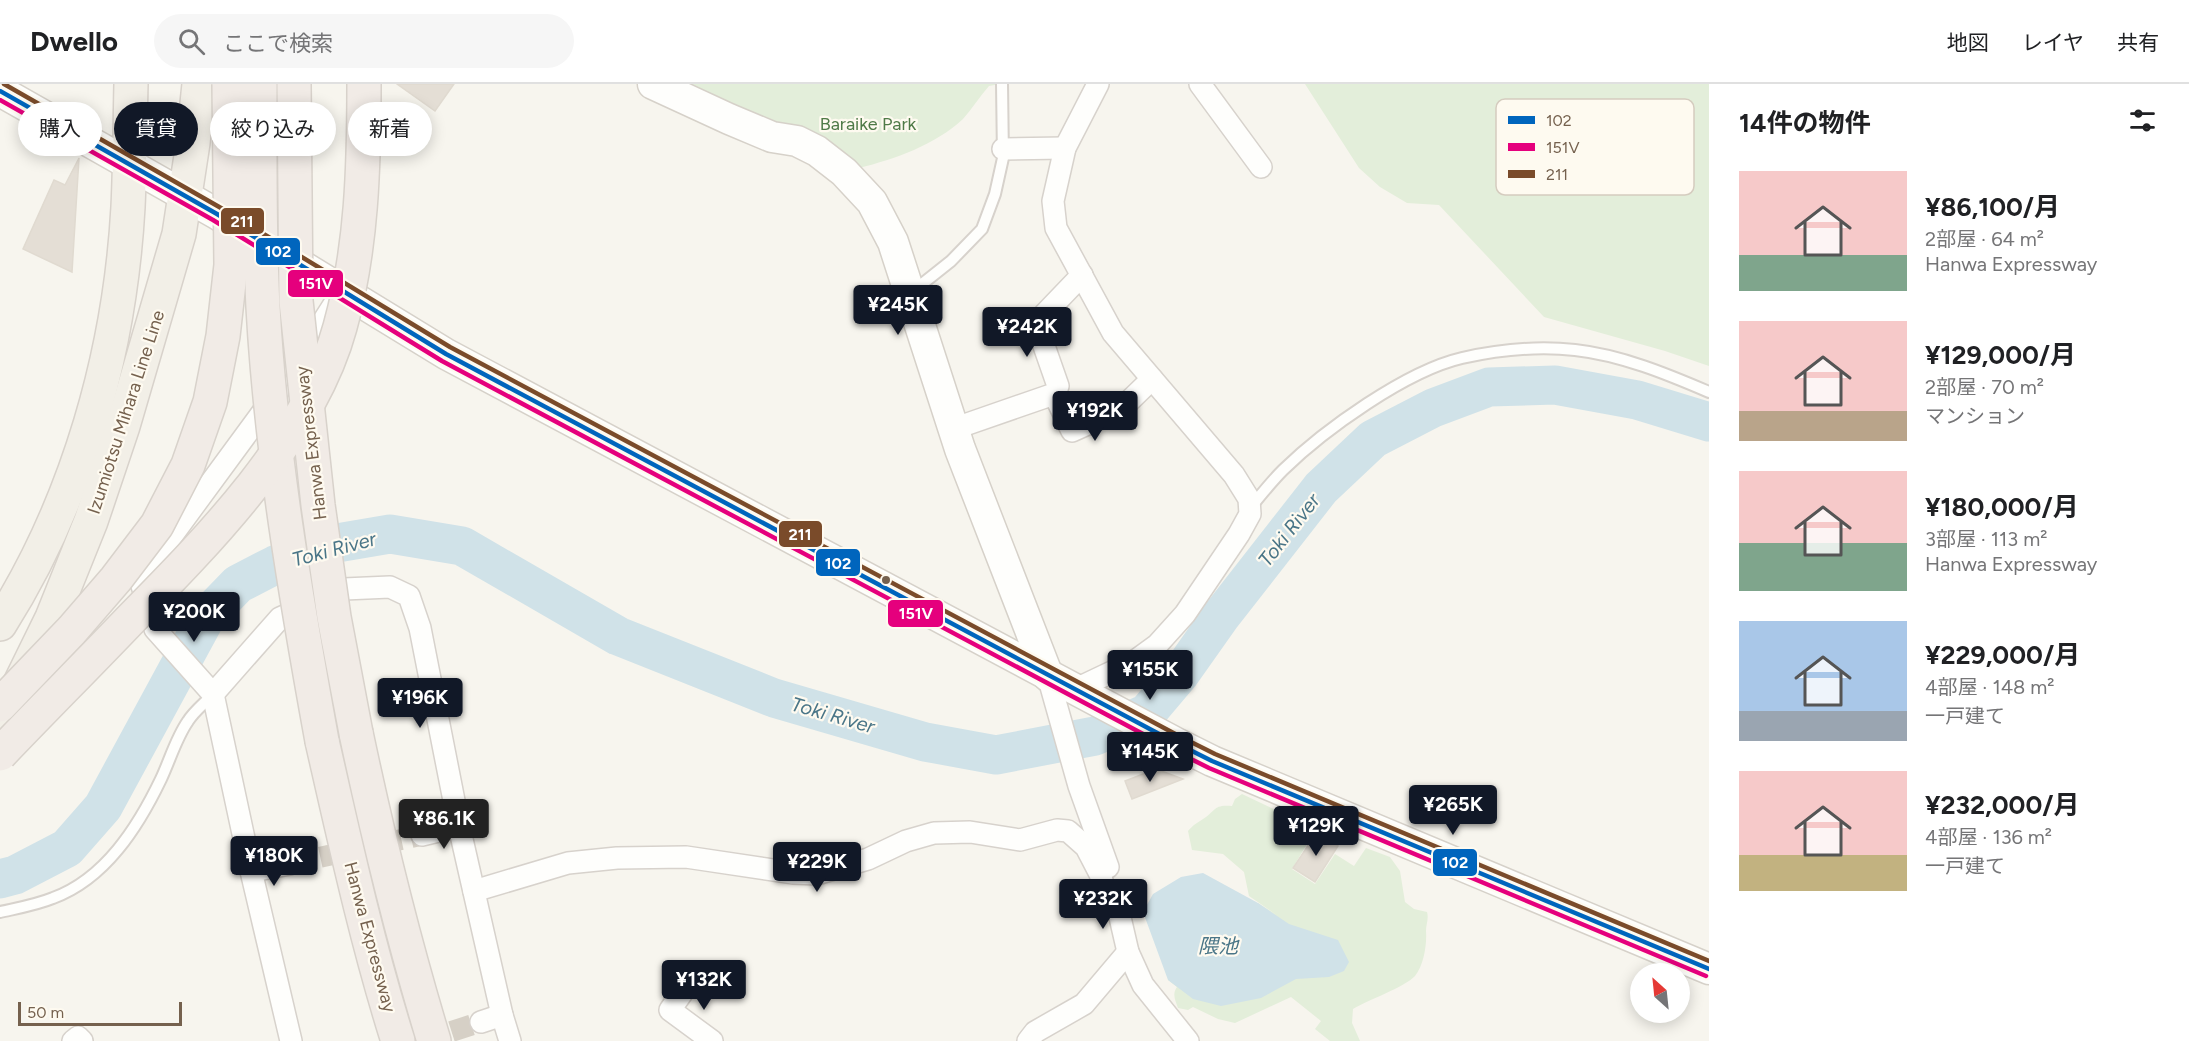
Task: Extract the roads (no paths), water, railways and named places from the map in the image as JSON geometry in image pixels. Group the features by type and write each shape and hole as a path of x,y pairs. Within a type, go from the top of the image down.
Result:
{"highway":[{"path":"0,705 72,630 116,579 157,525 188,465 210,402 226,312 231,265 229,84"},
{"name":"Hanwa Expressway","path":"260,84 263,307 272,418 300,616 322,741 358,897 398,1041"},
{"name":"Hanwa Expressway","path":"294,84 296,302 318,505 334,617 382,855 434,1041"},
{"path":"0,753 178,571 264,470 296,424 323,374 340,329 354,263 360,220 364,84"}],"main road":[{"name":"Izumiotsu Mihara Line Line","path":"0,624 18,596 65,499 99,394 120,289 128,208 131,84"},
{"name":"Izumiotsu Mihara Line Line","path":"0,724 52,618 91,521 123,426 179,234 186,196 199,84"}],"street":[{"path":"653,84 694,105 772,137 797,141 817,151 844,172 872,202 893,242 953,429 1048,676"},
{"path":"1077,700 1157,645 1191,606 1250,514 1248,499 1234,475 1113,333 1056,228 1053,201 1065,148 1098,84"},
{"path":"1200,84 1261,167"},
{"path":"0,91 344,289 446,354 1048,676 1077,700 1212,761 1709,969"},
{"path":"1003,149 1065,148"},
{"path":"953,429 1054,394 1058,386 1036,323 1082,275"},
{"path":"291,1041 213,694 155,629 140,579 284,383 344,289"},
{"path":"1054,394 1072,431 1121,409 1152,379"},
{"path":"213,694 280,618 344,589 390,587 409,596 420,628 459,826 510,1041"},
{"path":"1077,700 1079,786 1110,870 1128,952 1143,985 1188,1041"},
{"path":"422,835 459,826"},
{"path":"474,891 568,863 616,858 686,857 794,873 817,874 868,859 906,841 934,833 970,832 1020,840 1057,830 1068,831 1086,847 1100,874 1108,901 1119,912"},
{"path":"251,871 290,864"},
{"path":"1028,1041 1035,1032 1084,1004 1128,952"},
{"path":"689,983 670,1010 712,1041"},
{"path":"481,1022 502,1015"},
{"path":"73,1041 78,1037 82,1041"}],"lane":[{"path":"909,294 951,261 982,229 995,194 1004,158 1002,84"},
{"path":"1250,508 1282,471 1329,430 1393,388 1461,358 1523,349 1575,350 1621,360 1677,378 1709,392"},
{"path":"0,912 29,906 55,897 81,885 101,869 136,825 160,782 188,720 213,694"}],"water":[{"name":"隈池","path":"1203,873 1258,903 1289,924 1338,940 1349,962 1344,971 1329,977 1296,979 1261,998 1221,1006 1193,999 1168,980 1143,912 1153,894 1181,877"}],"waterway":[{"name":"Toki River","path":"0,879 15,875 67,848 103,807 206,617 238,584 275,565 337,543 390,534 462,546 618,636 774,698 925,742 996,755 1095,736 1147,713 1180,674 1221,616 1321,488 1373,439 1433,408 1489,387 1555,385 1637,400 1709,422"}],"tunnel":[{"path":"290,864 422,835"},
{"path":"422,1041 481,1022"}],"park label":[{"name":"Baraike Park","path":"868,124"}]}
